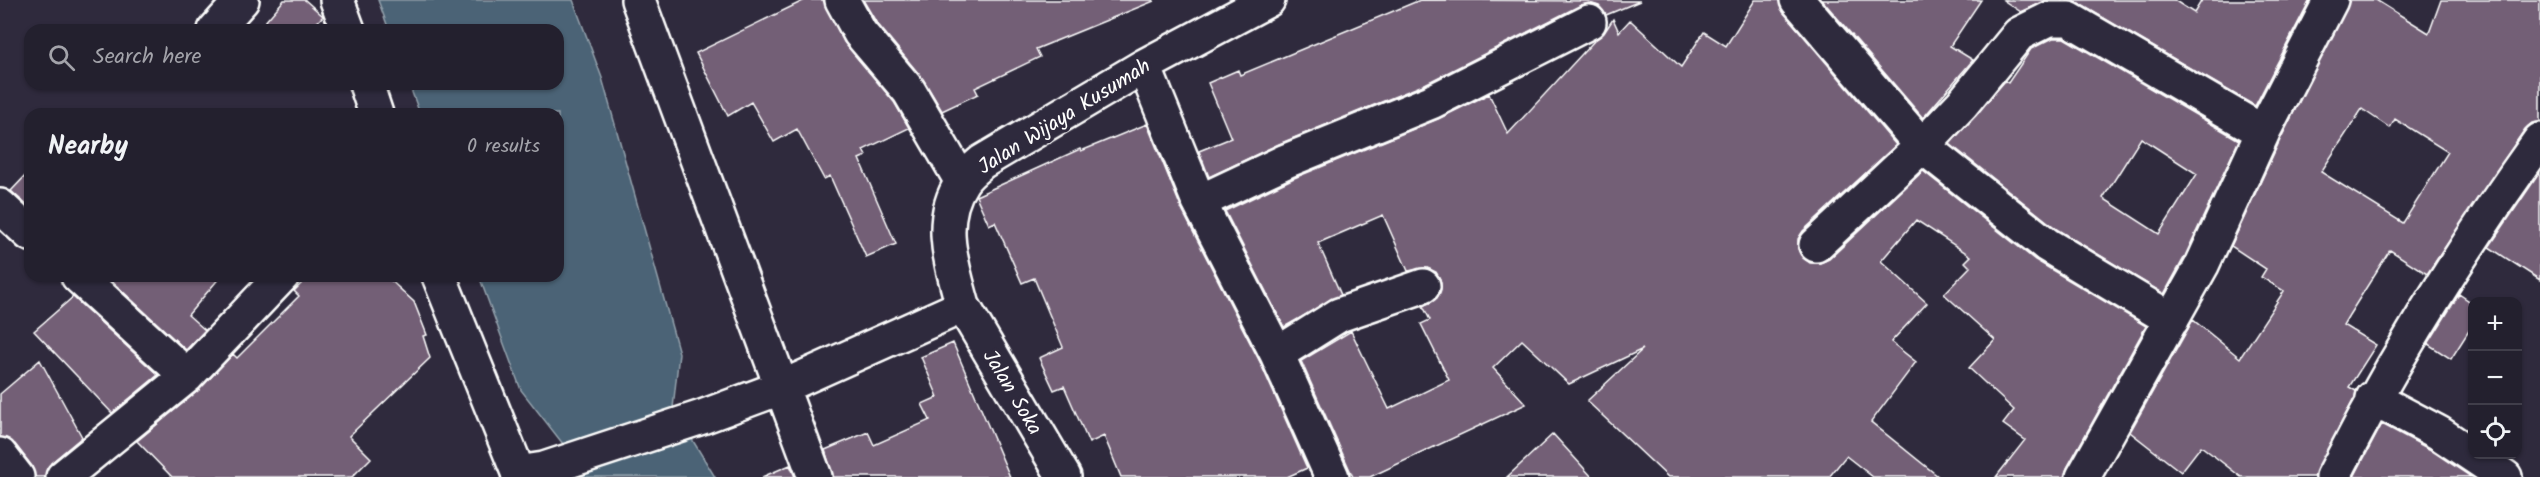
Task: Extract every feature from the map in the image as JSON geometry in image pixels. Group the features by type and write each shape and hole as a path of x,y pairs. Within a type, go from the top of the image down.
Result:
{"street":[{"path":"220,24 242,0"},
{"path":"337,0 346,24"},
{"path":"638,0 780,388 815,477"},
{"path":"842,0 860,33 909,91 962,182"},
{"name":"Jalan Wijaya Kusumah","path":"963,306 946,242 951,206 962,182 982,162 1144,66 1268,0"},
{"path":"1797,0 1922,146 2047,245 2172,320"},
{"path":"2083,477 2202,265 2263,132 2331,0"},
{"path":"1816,245 1922,146 1962,104 2019,34 2049,19 2068,19 2263,132"},
{"path":"1199,202 1286,161 1431,102 1589,22"},
{"path":"1144,66 1199,202 1277,354 1332,477"},
{"path":"368,90 374,108"},
{"path":"2333,477 2373,398 2491,208 2540,140"},
{"path":"0,206 24,228"},
{"path":"85,282 187,376"},
{"path":"63,477 187,376 276,282"},
{"path":"442,282 527,473 702,417 780,388 963,306"},
{"path":"1277,354 1340,315 1423,286"},
{"name":"Jalan Soka","path":"963,306 1064,477"},
{"path":"2373,398 2439,433 2505,477"},
{"path":"0,455 17,477"}],"water":[{"path":"378,0 573,0 602,78 679,353 673,408 715,477 570,477 567,449 521,390 481,282 564,282 564,108 418,108 411,90 564,90 564,24 387,24"}],"building":[{"path":"284,0 305,0 323,16 316,24 263,24"},
{"path":"805,0 823,0 844,42 894,102 909,128 863,150 866,156 859,159 896,244 866,257 830,176 824,179 797,129 774,142 751,102 728,116 696,53"},
{"path":"863,0 1154,1 1036,49 1040,57 975,88 978,94 942,111 923,79 876,22"},
{"path":"1420,0 1640,1 1606,15 1599,6 1589,3 1581,5 1423,85 1279,144 1209,177 1199,151 1231,138 1208,83 1238,70 1240,75"},
{"path":"1755,0 1779,0 1783,12 1896,145 1803,231 1798,239 1798,249 1803,258 1810,263 1820,263 1829,259 1923,171 2035,260 2146,326 2064,477 1996,477 2025,440 2003,424 2014,410 1969,368 1995,340 1944,294 1970,267 1965,262 1971,256 1916,220 1881,261 1927,303 1891,342 1916,362 1871,422 1939,477 1873,477 1846,456 1829,477 1668,477 1587,401 1643,349 1569,384 1522,340 1493,368 1526,404 1370,477 1353,477 1301,361 1351,331 1389,409 1449,380 1421,324 1430,320 1423,306 1437,298 1441,289 1440,279 1436,272 1427,268 1408,271 1383,215 1318,243 1341,295 1284,327 1225,211 1294,178 1438,119 1489,94 1508,134 1604,33 1613,19 1619,32 1630,20 1681,67 1704,32 1726,46"},
{"path":"1822,0 1981,0 1950,46 1973,60 1923,118"},
{"path":"2003,0 2048,0 2021,12"},
{"path":"2048,0 2174,0 2194,13 2202,0 2310,0 2255,106 2078,3"},
{"path":"2350,0 2376,0 2429,33 2441,0 2540,0 2540,122 2532,123 2525,129 2427,274 2390,250 2343,325 2376,345 2349,387 2356,391 2355,397 2314,477 2241,477 2201,446 2181,472 2130,432 2193,320 2240,358 2284,291 2261,277 2266,269 2231,246 2280,140","holes":["2362,109 2390,128 2395,119 2448,152 2403,223 2321,172"]},
{"path":"2053,38 2064,38 2239,140 2185,256 2164,294 2058,230 1950,144 2005,81 2008,83 2031,49","holes":["2141,138 2197,174 2159,234 2103,198"]},
{"path":"1147,124 1182,210 1260,362 1307,468 1287,477 1121,477 1104,436 1089,443 1064,386 1054,390 1039,358 1063,347 1034,278 1022,283 995,222 989,225 976,196 1080,149 1081,151"},
{"path":"2540,172 2540,280 2489,247"},
{"path":"24,177 24,203 11,191"},
{"path":"112,282 216,282 188,315 205,330 186,350"},
{"path":"303,282 392,282 414,302 427,335 423,336 430,358 349,436 371,458 352,477 172,477 137,441 199,390 233,354 237,358 299,296 294,291"},
{"path":"2459,294 2468,300 2468,332 2451,359 2428,344"},
{"path":"73,297 158,375 112,413 34,331"},
{"path":"953,343 1010,477 833,477 825,450 868,432 874,445 930,420 922,404 938,397 921,357"},
{"path":"40,360 82,437 51,463 45,477 35,477 32,466 15,444 0,437 0,394"},
{"path":"2382,424 2429,449 2471,477 2354,477"},
{"path":"1553,434 1592,477 1507,477"},
{"path":"790,465 795,477 762,477"}]}
